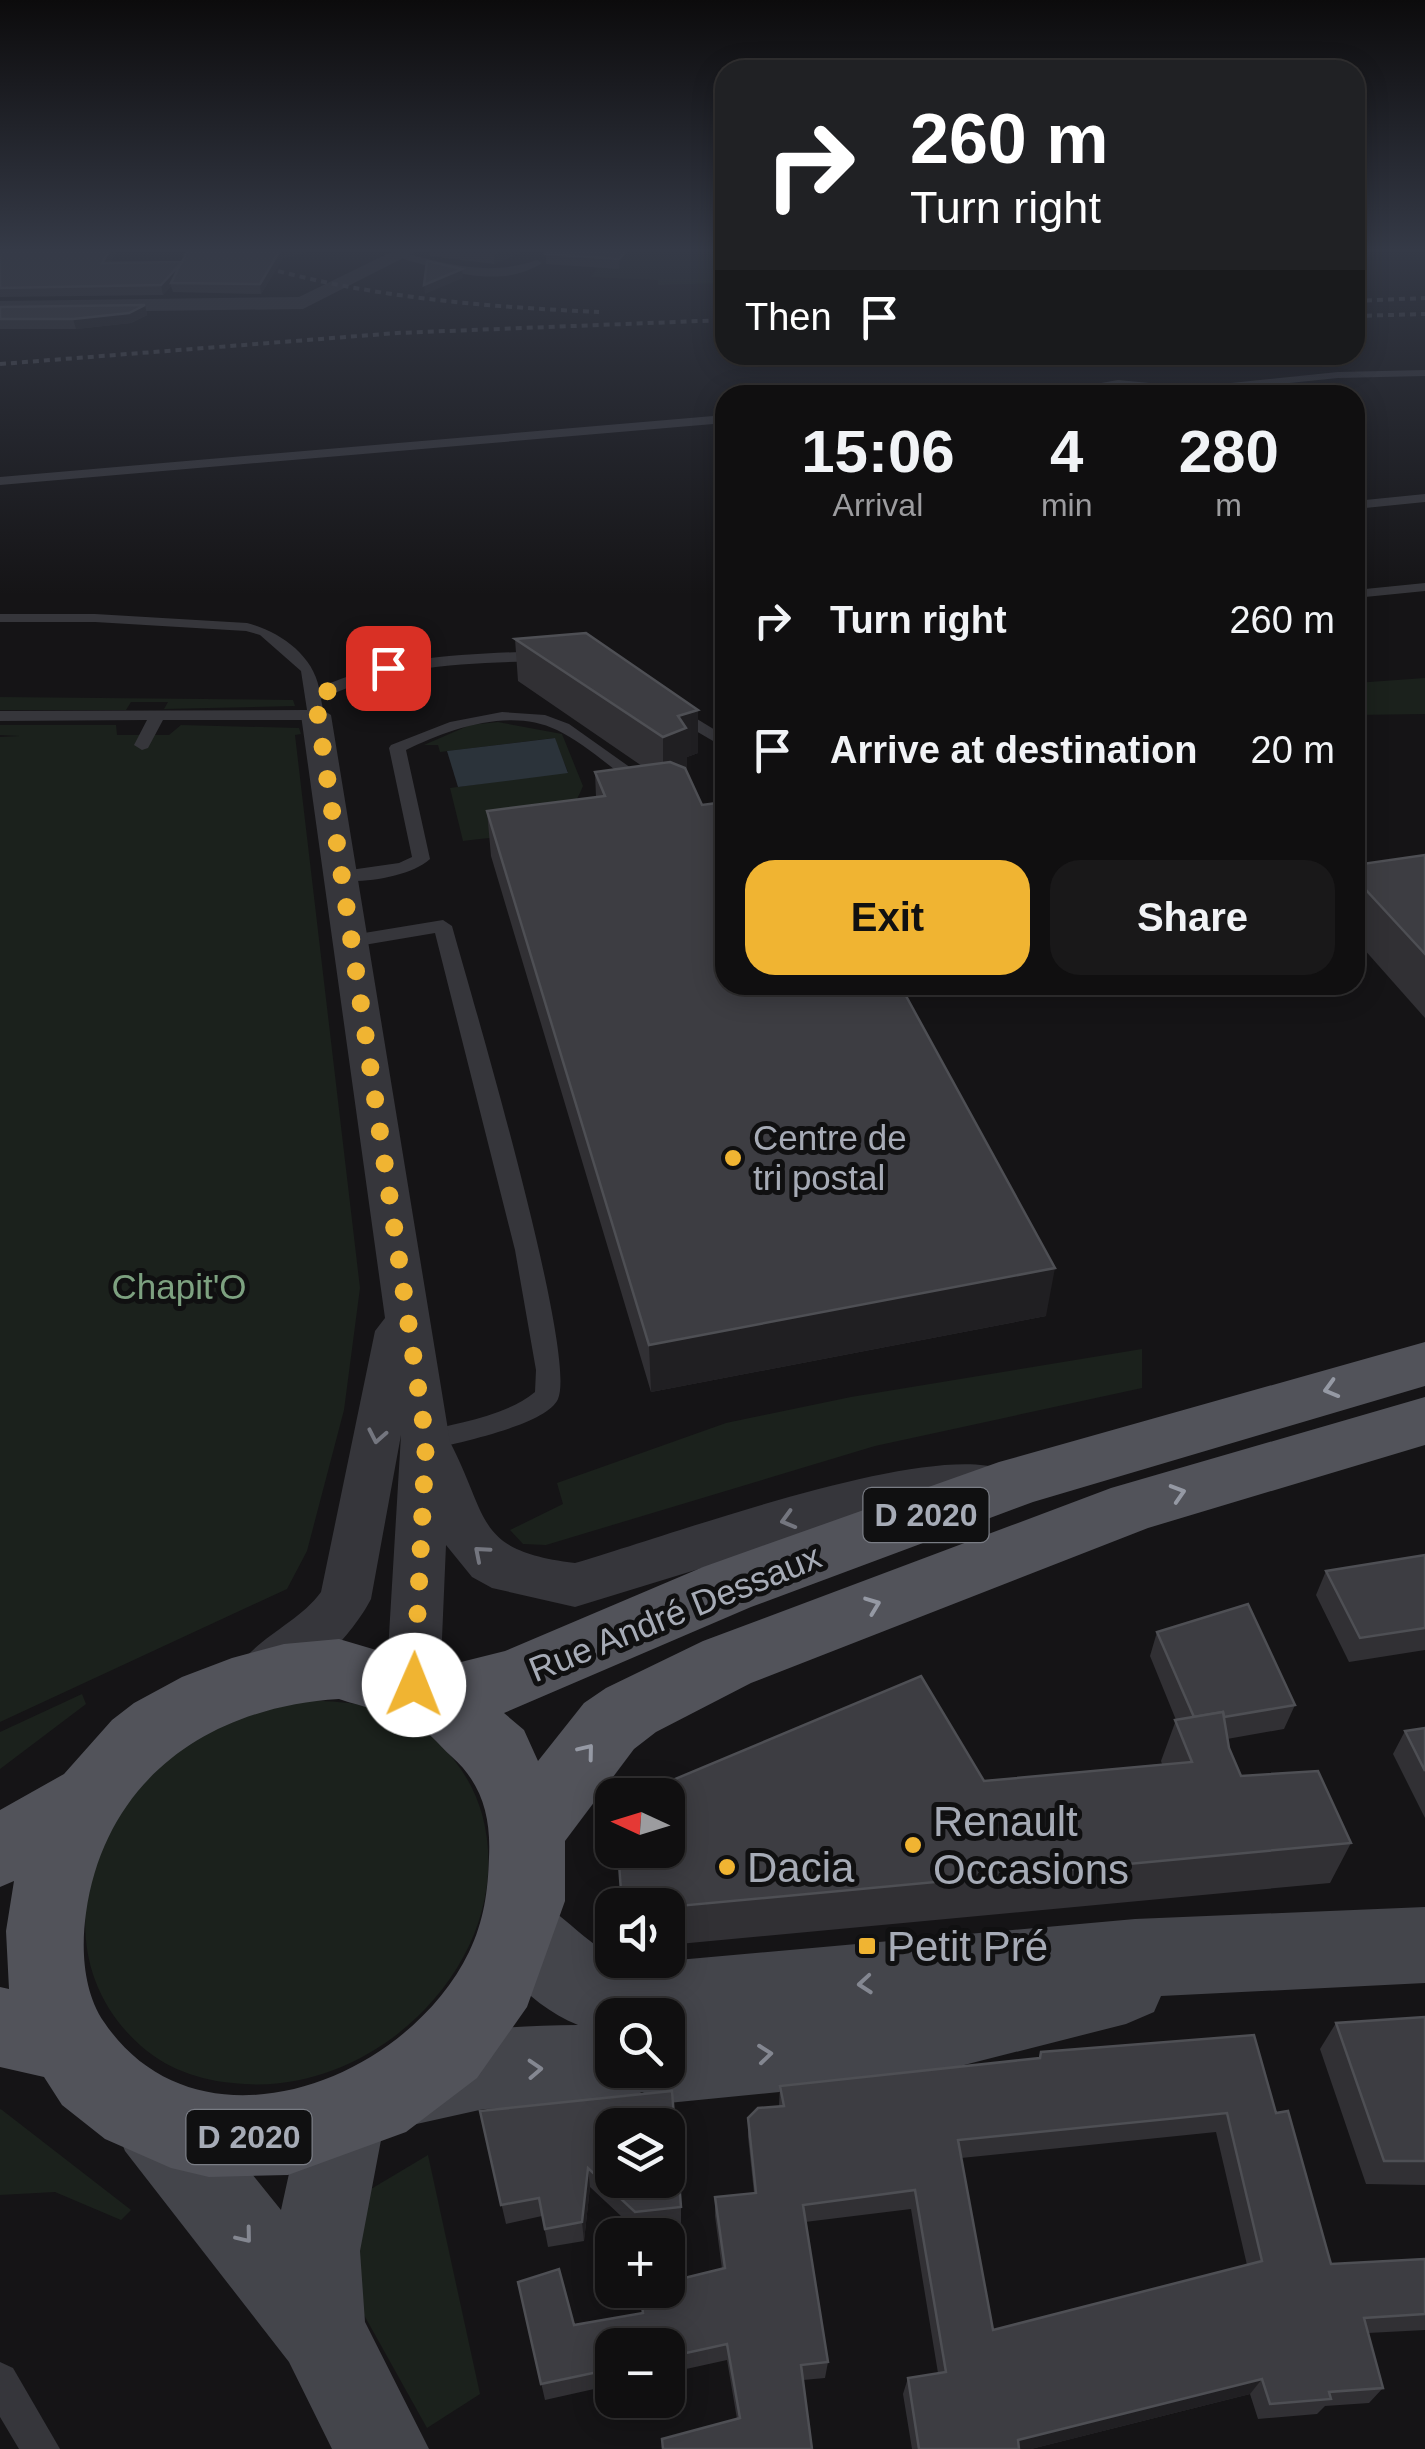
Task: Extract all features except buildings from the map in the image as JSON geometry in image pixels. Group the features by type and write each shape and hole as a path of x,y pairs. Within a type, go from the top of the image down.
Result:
{"main road":[{"name":"Rue André Dessaux","path":"426,1691 513,1680 727,1587 1021,1480 1425,1364"},
{"name":"Rue André Dessaux","path":"529,1829 610,1726 631,1710 727,1662 1134,1506 1425,1421"},
{"name":"D 2020","path":"339,1669 426,1691 471,1721 498,1752 517,1788 529,1829 530,1879 522,1931 496,1988 457,2041 374,2103 304,2131 246,2137 190,2132 155,2121 118,2101 32,2034 45,1995 39,1944 44,1894 60,1844 87,1798 135,1744 193,1703 258,1678 339,1669"},
{"name":"D 2020","path":"0,1852 87,1798"},
{"path":"522,1931 569,1981 592,1994 633,2004 1135,1958 1425,1945"},
{"path":"685,2060 910,2039 1091,1996 1207,1957"},
{"path":"321,2330 316,2250 374,2103 484,2068 595,2065"},
{"path":"155,2121 321,2330 382,2449"}],"street":[{"path":"316,706 426,1441 426,1691"},
{"path":"258,1678 328,1625 345,1598 403,1306"},
{"path":"426,1441 464,1537 484,1558 538,1583 574,1586 891,1490 1021,1480"}],"lane":[{"path":"1241,385 1338,375 1425,373"},
{"path":"1105,385 1139,385"},
{"path":"0,480 715,420"},
{"path":"1365,503 1425,498"},
{"path":"1365,593 1425,587"},
{"path":"0,618 95,618 246,627 264,632 308,670 316,706"},
{"path":"0,716 157,716 316,706 356,677 433,660 527,654 562,658"},
{"path":"660,702 715,737"},
{"path":"142,744 157,716"},
{"path":"342,876 403,868 421,860 397,748 442,727 505,718 554,723 666,796"},
{"path":"352,941 443,926 538,1306 551,1387 544,1402 522,1412 426,1441"},
{"path":"0,2381 41,2449"}],"green space":[{"path":"1425,678 1425,714 1365,715 1365,682"},
{"path":"0,697 293,700 295,706 164,709 168,702 131,702 126,710 0,710"},
{"path":"498,722 562,734 583,786 563,817 549,826 518,835 463,841 450,788 568,772 554,738 440,752 438,745 424,745 470,725"},
{"name":"Chapit'O","path":"0,725 116,725 117,735 169,735 181,725 299,728 301,734 295,735 360,1288 344,1410 307,1551 287,1589 0,1722 0,737 20,736 0,735"},
{"path":"1142,1349 1142,1388 875,1446 546,1545 523,1544 510,1530 563,1504 557,1483 726,1423 851,1397"},
{"path":"82,1694 86,1704 0,1769 0,1732"},
{"path":"307,1700 385,1710 422,1729 454,1760 471,1786 482,1814 488,1866 480,1916 460,1963 429,2005 391,2039 346,2065 296,2081 245,2084 203,2078 152,2055 109,2009 91,1967 85,1924 90,1880 106,1837 130,1797 161,1763 199,1735 225,1723"},
{"path":"0,2109 131,2210 121,2220 55,2192 0,2195"},
{"path":"428,2155 480,2394 427,2428 359,2306 350,2271 366,2192"}],"shaded area":[{"path":"555,738 568,773 458,787 447,751"}],"place":[{"name":"Centre de tri postal","path":"733,1158"},
{"name":"Renault Occasions","path":"913,1845"},
{"name":"Dacia","path":"727,1867"},
{"name":"Petit Pré","path":"867,1946"}],"route":[{"path":"388,668 356,677 315,696 426,1441 414,1685"}]}
